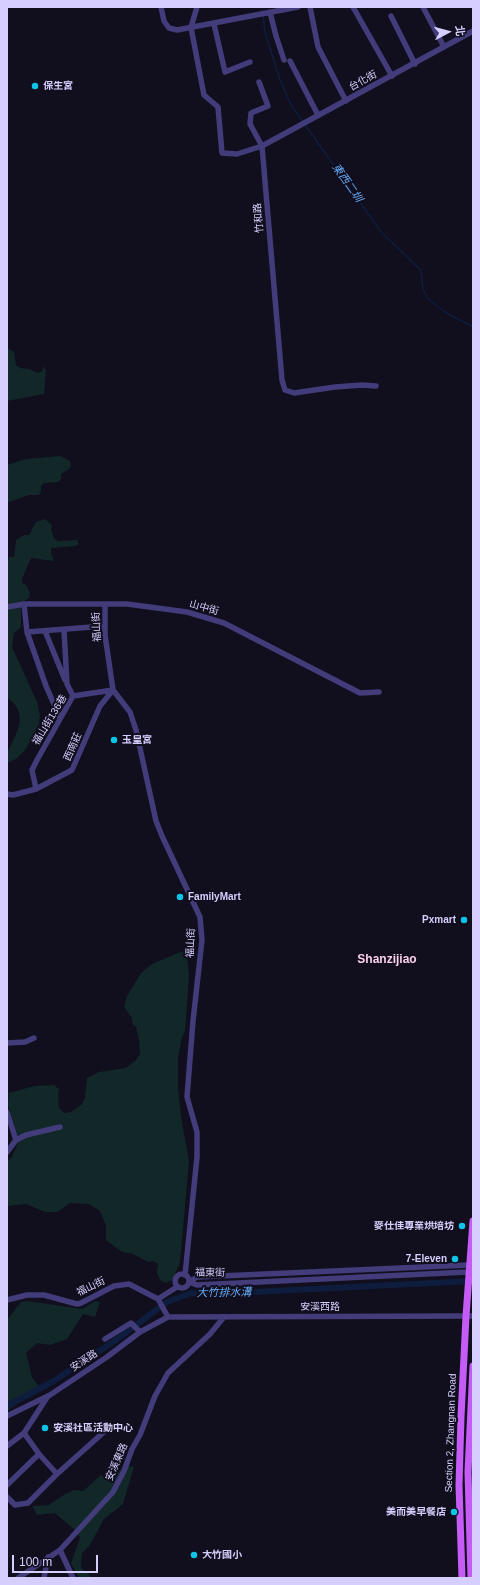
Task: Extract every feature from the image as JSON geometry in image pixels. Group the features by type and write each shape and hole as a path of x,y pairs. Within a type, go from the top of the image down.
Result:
{"main road":[{"name":"Section 2, Zhangnan Road","path":"462,1578 459,1485 473,1221"},
{"name":"Section 2, Zhangnan Road","path":"471,1578 468,1472 473,1366"}],"street":[{"path":"161,7 164,21 169,28 177,30 298,7"},
{"path":"197,7 192,27 204,95 218,107 222,153 237,154 262,146 250,124 251,113 268,106 259,82"},
{"path":"310,7 318,47 346,101"},
{"path":"353,7 392,76"},
{"path":"423,7 444,47"},
{"path":"265,13 276,36 284,60"},
{"path":"391,16 415,64"},
{"path":"214,24 225,72 250,62"},
{"name":"台化街","path":"262,146 300,126 318,114 346,101 473,31"},
{"path":"290,61 318,114"},
{"name":"竹和路","path":"262,146 282,380 285,390 294,393 335,387 362,385 376,386"},
{"path":"24,604 27,632 46,686 60,718"},
{"name":"山中街","path":"7,607 24,604 127,604 187,612 224,623 360,693 379,692"},
{"name":"福山街","path":"105,604 105,635 113,690 130,712 136,730 156,821 200,917 202,940 193,1021 187,1097 197,1132 197,1157 185,1275 180,1274 176,1278 175,1283 177,1287"},
{"path":"27,632 105,626"},
{"path":"64,630 67,684"},
{"path":"45,631 73,696"},
{"name":"福山街136巷","path":"36,789 32,770 73,696 113,690"},
{"name":"西南莊","path":"7,794 13,795 36,789 72,770 100,706 113,690"},
{"path":"7,1043 25,1042 34,1038"},
{"path":"7,1112 16,1140"},
{"path":"7,1152 16,1140 26,1134 60,1128"},
{"path":"436,1266 437,1274"},
{"name":"福東街","path":"190,1282 197,1277 436,1266 471,1269"},
{"path":"414,1268 415,1275"},
{"path":"375,1269 375,1276"},
{"name":"福東街","path":"190,1282 197,1285 437,1274 471,1269"},
{"path":"328,1272 328,1279"},
{"path":"185,1275 189,1278 190,1282"},
{"name":"福山街","path":"7,1300 27,1295 44,1295 77,1304 87,1301 114,1286 129,1284 158,1299 177,1287 185,1288 190,1282"},
{"path":"158,1299 168,1317"},
{"name":"安溪西路","path":"168,1317 469,1316"},
{"name":"安溪路","path":"7,1416 50,1394 107,1357 139,1332 168,1317"},
{"name":"安溪東路","path":"18,1578 60,1550 113,1492 124,1471 132,1449 140,1435 155,1396 168,1373 210,1334 224,1317"},
{"path":"105,1339 131,1323 139,1332"},
{"path":"7,1446 24,1433 50,1394"},
{"path":"7,1497 15,1505 28,1503 57,1474 105,1431"},
{"path":"24,1433 57,1474"},
{"path":"7,1486 40,1454"},
{"path":"60,1550 73,1578"},
{"path":"44,1578 48,1557"}],"green space":[{"path":"7,348 14,352 16,365 20,368 29,369 38,373 42,371 44,366 46,371 44,394 7,401"},
{"path":"60,456 70,461 71,465 69,469 61,474 61,479 58,482 44,483 41,486 39,495 29,495 7,503 7,465 26,459"},
{"path":"45,519 52,525 51,530 54,538 58,541 77,540 79,544 75,546 51,548 54,561 31,558 22,579 22,583 26,585 30,593 29,598 21,603 21,627 14,633 12,647 37,702 40,716 39,724 26,749 16,759 7,763 7,753 20,722 19,712 14,703 7,698 7,563 9,557 14,557 16,540 24,535 29,535 36,522"},
{"path":"183,951 187,956 189,976 185,1031 182,1037 178,1057 178,1089 189,1161 180,1263 172,1280 166,1283 160,1280 157,1273 158,1264 153,1261 148,1262 133,1254 122,1252 106,1240 106,1226 100,1211 89,1204 70,1203 58,1212 45,1212 26,1204 7,1206 7,1162 12,1157 19,1140 8,1105 9,1093 34,1086 54,1085 59,1089 59,1108 64,1113 71,1112 82,1104 85,1098 87,1078 99,1072 126,1068 136,1060 140,1054 139,1040 132,1018 124,1007 127,996 141,973 152,964"},
{"path":"28,1301 82,1309 95,1301 100,1302 95,1317 83,1314 67,1339 50,1345 37,1343 26,1353 32,1377 40,1388 7,1411 7,1320 21,1302"},
{"path":"125,1465 134,1467 123,1504 104,1519 90,1545 82,1553 81,1568 89,1574 90,1578 79,1578 71,1563 80,1538 75,1530 55,1513 37,1515 32,1506 49,1505 65,1494 74,1490 83,1491 101,1475 109,1481"}],"waterway":[{"name":"東西二圳","path":"262,7 265,32 280,80 291,105 381,232 421,270 423,289 428,299 445,312 473,327"},
{"name":"大竹排水溝","path":"7,1406 52,1382 116,1340 167,1302 191,1293 213,1294 473,1281"}],"place":[{"name":"保生宮","path":"35,86"},
{"name":"玉皇宮","path":"114,740"},
{"name":"FamilyMart","path":"180,897"},
{"name":"Pxmart","path":"464,920"},
{"name":"麥仕佳專業烘培坊","path":"462,1226"},
{"name":"7-Eleven","path":"455,1259"},
{"name":"安溪社區活動中心","path":"45,1428"},
{"name":"美而美早餐店","path":"454,1512"},
{"name":"大竹國小","path":"194,1555"}],"district":[{"name":"Shanzijiao","path":"387,960"}]}
